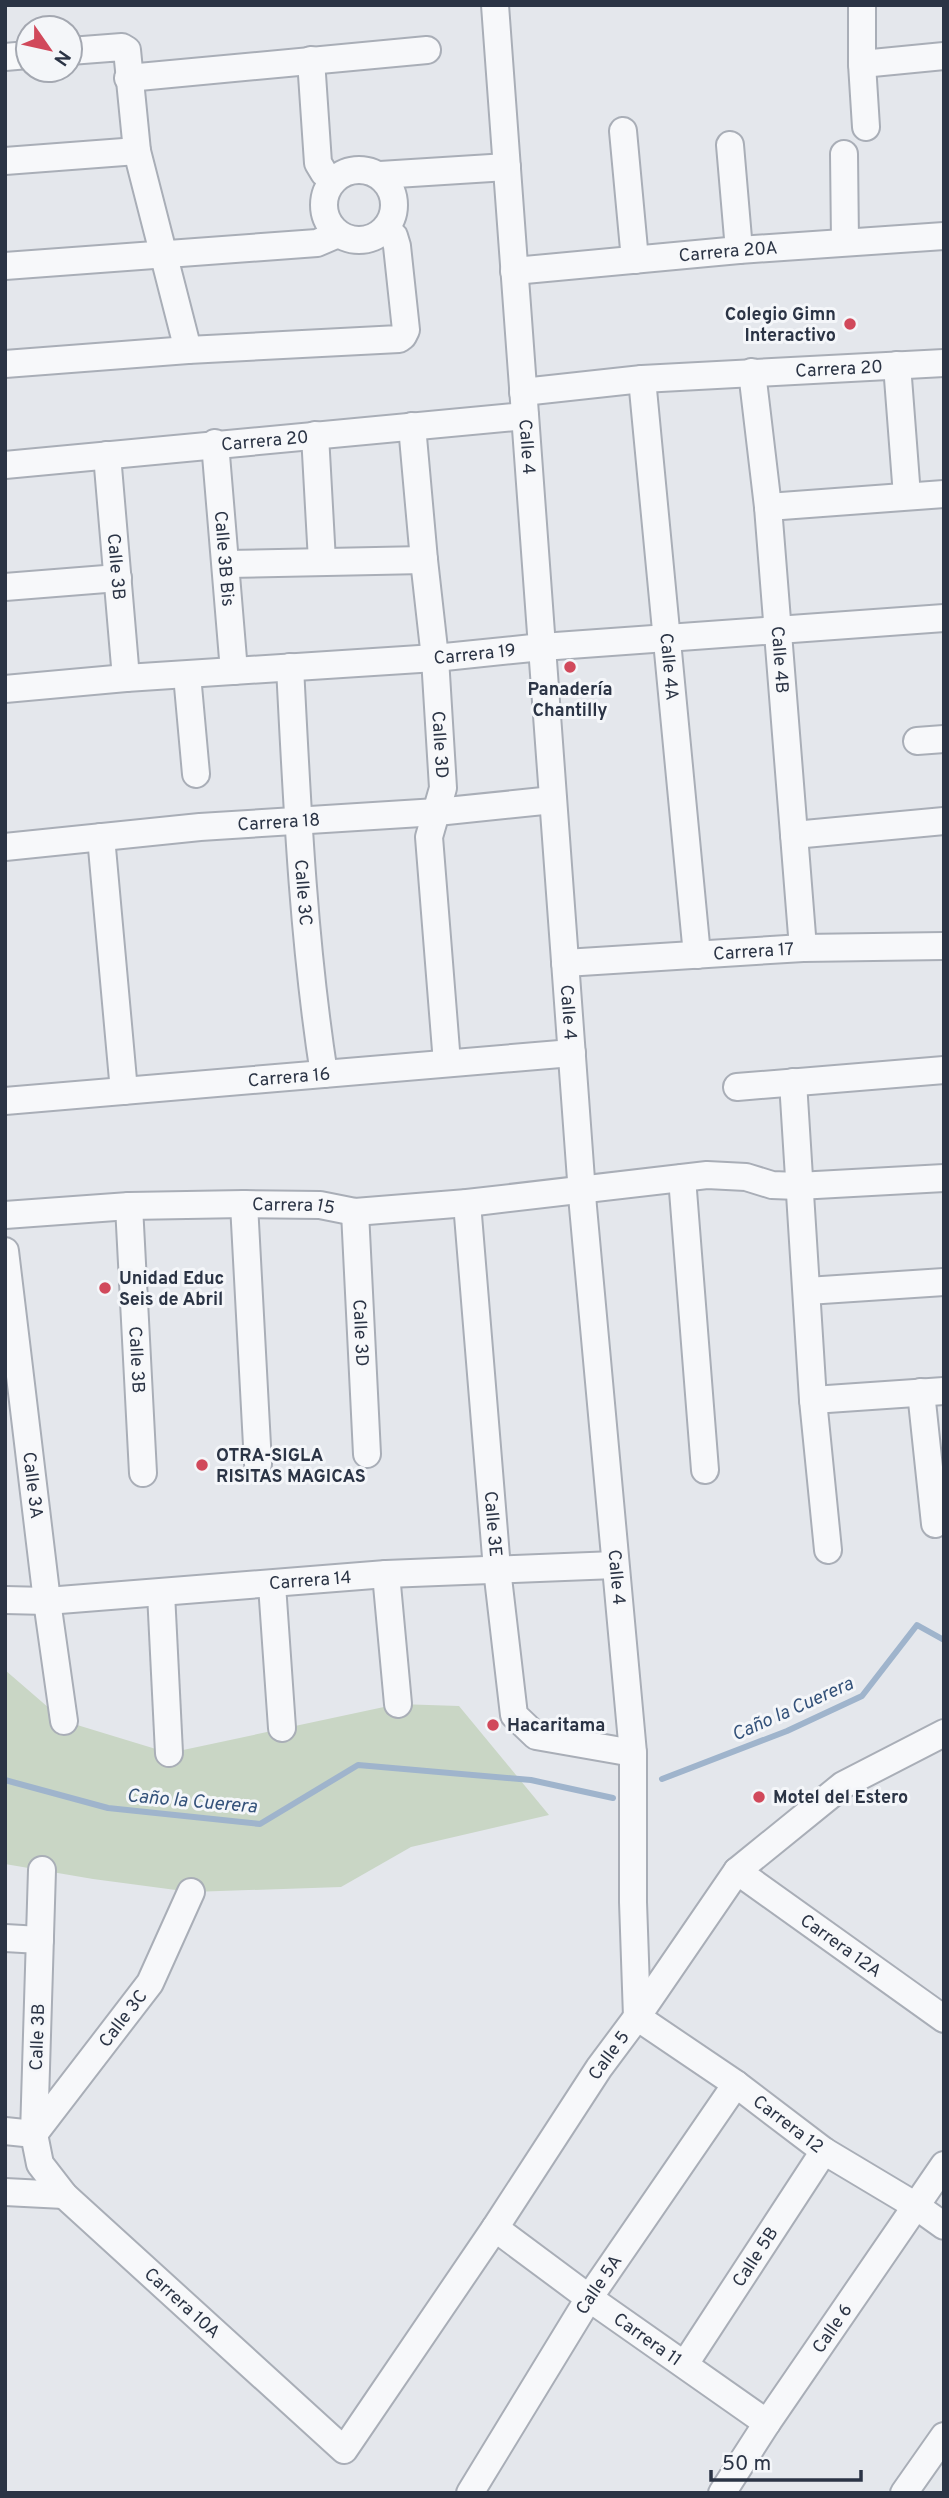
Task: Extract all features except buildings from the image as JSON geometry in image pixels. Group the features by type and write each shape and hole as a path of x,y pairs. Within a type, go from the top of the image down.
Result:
{"street":[{"name":"Calle 4","path":"495,5 581,1188 634,1753 633,1902 637,2017"},
{"path":"862,5 866,127"},
{"path":"84,50 125,48 137,151 188,350"},
{"path":"128,78 426,50"},
{"path":"862,64 944,56"},
{"path":"311,60 318,163 324,173 334,180"},
{"path":"623,131 635,260"},
{"path":"730,145 739,250"},
{"path":"5,161 137,151"},
{"path":"844,155 845,242"},
{"path":"380,176 392,191 395,201 391,221 385,229 367,240 347,239 338,234 326,218 324,198 334,180 351,170 361,169 380,176 507,167"},
{"path":"5,364 398,338 403,336 406,330 397,247 394,236 385,229"},
{"path":"5,266 317,243 338,234"},
{"name":"Carrera 20A","path":"514,271 739,250 944,236"},
{"name":"Carrera 20","path":"5,465 412,426 642,379 944,363"},
{"path":"897,365 907,496"},
{"name":"Calle 4B","path":"752,372 768,507 803,948"},
{"name":"Calle 4A","path":"642,379 697,955"},
{"name":"Calle 3D","path":"412,426 435,659 443,788 429,837 447,1063"},
{"path":"315,435 322,561"},
{"name":"Calle 3B Bis","path":"215,443 234,671"},
{"name":"Calle 3B","path":"107,454 126,678"},
{"path":"768,507 944,494"},
{"path":"227,564 424,560"},
{"path":"5,587 118,578"},
{"name":"Carrera 19","path":"5,690 126,678 435,659 542,647 944,618"},
{"name":"Calle 3C","path":"290,667 298,819 314,1010 324,1074"},
{"path":"187,675 196,774"},
{"path":"917,741 944,739"},
{"name":"Carrera 18","path":"5,847 298,819 437,812 553,800"},
{"path":"794,835 944,821"},
{"path":"101,836 124,1091"},
{"name":"Carrera 17","path":"565,964 803,948 944,946"},
{"name":"Carrera 16","path":"5,1101 572,1053"},
{"path":"737,1087 944,1070"},
{"path":"793,1082 813,1400 828,1550"},
{"name":"Carrera 15","path":"5,1215 129,1206 244,1204 320,1205 355,1212 467,1203 707,1175 746,1177 772,1185 798,1186 944,1178"},
{"path":"682,1178 705,1470"},
{"name":"Calle 3E","path":"467,1203 496,1569 514,1715 536,1736 634,1753"},
{"path":"244,1204 258,1464"},
{"name":"Calle 3B","path":"129,1206 143,1473"},
{"name":"Calle 3D","path":"355,1212 367,1454"},
{"name":"Calle 3A","path":"5,1251 64,1721"},
{"path":"807,1292 944,1282"},
{"path":"813,1400 932,1391 935,1524"},
{"name":"Carrera 14","path":"5,1600 47,1601 386,1574 615,1565"},
{"path":"386,1574 398,1704"},
{"path":"272,1585 282,1728"},
{"path":"161,1593 169,1753"},
{"name":"Calle 5","path":"344,2450 495,2228 599,2068 737,1871 843,1785 944,1733"},
{"name":"Calle 3B","path":"42,1870 34,2134 40,2164 64,2195"},
{"name":"Carrera 12A","path":"737,1871 944,2019"},
{"name":"Calle 3C","path":"34,2134 150,1983 191,1892"},
{"path":"5,1938 40,1940"},
{"name":"Carrera 12","path":"637,2017 736,2084 824,2151 916,2206 944,2226"},
{"name":"Calle 5A","path":"470,2493 589,2298 736,2084"},
{"path":"5,2132 34,2134"},
{"name":"Calle 5B","path":"685,2364 824,2151"},
{"name":"Calle 6","path":"722,2493 944,2165"},
{"path":"5,2192 64,2195"},
{"name":"Carrera 10A","path":"64,2195 344,2450"},
{"name":"Carrera 11","path":"495,2228 589,2298 767,2423"},
{"path":"904,2493 944,2436"}],"green space":[{"path":"5,1670 64,1721 169,1753 398,1704 459,1706 549,1815 411,1847 341,1887 191,1892 5,1864"}],"waterway":[{"name":"Caño la Cuerera","path":"662,1779 787,1731 862,1696 917,1625 944,1640"},
{"name":"Caño la Cuerera","path":"5,1780 108,1808 260,1824 358,1765 531,1780 613,1798"}],"place":[{"name":"Colegio Gimn Interactivo","path":"850,324"},
{"name":"Panadería Chantilly","path":"570,667"},
{"name":"Unidad Educ Seis de Abril","path":"105,1288"},
{"name":"OTRA-SIGLA RISITAS MAGICAS","path":"202,1465"},
{"name":"Hacaritama","path":"493,1725"},
{"name":"Motel del Estero","path":"759,1797"}]}
